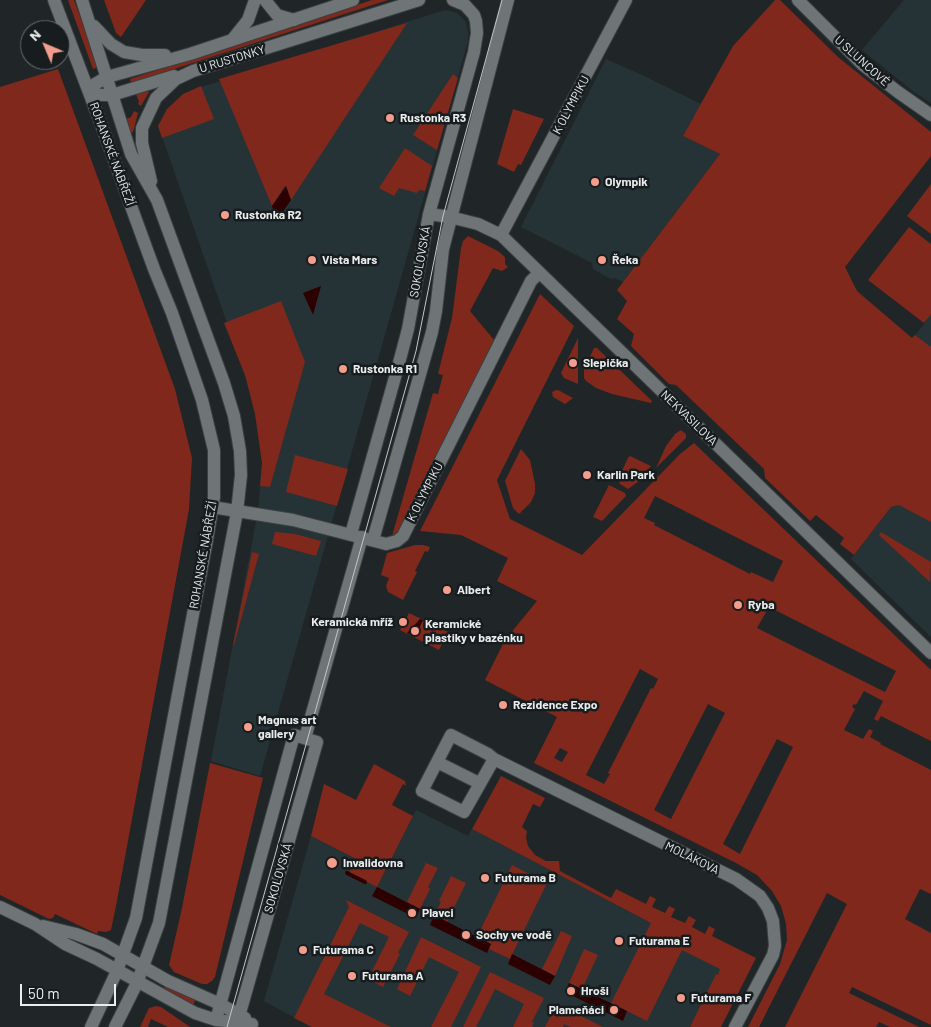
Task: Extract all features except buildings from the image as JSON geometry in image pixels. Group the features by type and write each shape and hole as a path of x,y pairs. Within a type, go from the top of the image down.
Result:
{"street":[{"name":"ROHANSKÉ NÁBŘEŽÍ","path":"54,0 172,313 202,400 214,450 212,507 136,918 117,971 90,1027"},
{"path":"82,0 90,20 102,36 124,52 154,56 190,54"},
{"path":"232,40 248,20 255,0"},
{"path":"265,0 277,15 294,20"},
{"name":"U RUSTONKY","path":"88,91 107,77 190,54 353,0"},
{"name":"U RUSTONKY","path":"157,200 145,160 142,128 151,105 161,91 176,79 193,71 419,0"},
{"name":"SOKOLOVSKÁ","path":"362,537 378,441 408,330 429,214 474,52 477,33 474,15 465,5 453,0"},
{"name":"SOKOLOVSKÁ","path":"305,738 362,537 433,325 443,250 450,217 508,0"},
{"name":"K OLYMPIKU","path":"501,236 626,0"},
{"name":"U SLUNCOVÉ","path":"798,0 863,65 931,115"},
{"name":"ROHANSKÉ NÁBŘEŽÍ","path":"90,20 131,154 157,200 224,383 234,416 240,451 241,475 237,512 159,923 137,982 115,1027"},
{"path":"88,91 100,95 112,95 193,71"},
{"name":"NEKVASILOVA","path":"429,214 478,224 501,236 931,653"},
{"name":"K OLYMPIKU","path":"212,507 292,520 386,544 397,541 403,536 531,281 539,273"},
{"name":"SOKOLOVSKÁ","path":"216,1020 294,735 317,742 237,1021"},
{"name":"MOLÁKOVA","path":"494,759 464,812 422,791 451,735 494,759 736,879 760,896 768,908 773,921 775,946 735,1027"},
{"path":"437,762 480,783"},
{"path":"0,907 35,924 65,944 97,959 195,1013 216,1020 237,1021 256,1025"},
{"path":"35,924 76,934 103,944 168,981 220,1004 237,1021"},
{"path":"195,1013 204,1027"}],"shaded area":[{"path":"68,0 74,0 99,67 93,69"},
{"path":"104,0 146,0 121,37 116,33"},
{"path":"372,0 388,0 131,83 130,79"},
{"path":"775,0 780,0 838,57 931,132 931,156 845,267 857,291 912,338 915,335 931,347 931,522 899,505 891,507 854,555 840,544 844,538 816,515 810,521 765,478 764,469 676,385 669,384 631,346 634,334 617,319 627,301 617,290 720,154 683,136 733,46"},
{"path":"904,0 931,0 931,103 914,92 862,50"},
{"path":"445,10 457,13 465,21 468,41 260,776 211,761 258,511 262,464 261,442 251,392 158,125 192,90"},
{"path":"407,23 291,200 285,186 272,206 219,79"},
{"path":"606,59 701,104 683,136 720,154 623,282 607,277 593,269 592,263 521,227"},
{"path":"58,70 175,389 192,458 189,509 116,906 111,930 106,932 98,931 97,934 55,914 53,918 49,919 0,895 0,87"},
{"path":"453,74 458,78 437,150 413,135"},
{"path":"201,86 214,119 162,138 158,126 167,109 183,94"},
{"path":"147,90 149,92 141,106 138,104 136,94"},
{"path":"513,109 544,119 521,165 518,164 514,172 497,164"},
{"path":"134,111 138,113 133,132 131,133 126,119 131,117"},
{"path":"405,148 432,166 425,191 419,190 417,193 399,188 394,196 379,188"},
{"path":"931,184 931,234 907,216"},
{"path":"286,186 291,200 277,220 272,206"},
{"path":"909,227 931,244 931,315 924,323 868,280"},
{"path":"468,236 498,251 505,257 505,264 508,267 502,271 493,268 470,311 495,342 402,528 392,536 433,393 438,394 443,375 438,374 452,318 461,248 463,241"},
{"path":"321,286 313,315 303,293"},
{"path":"540,294 574,326 497,480 510,519 582,555 680,454 694,443 931,670 931,741 881,716 878,721 874,719 883,701 864,691 856,705 854,704 852,707 855,709 844,730 863,739 869,729 873,731 870,737 880,744 931,770 931,894 920,889 905,919 931,933 931,1025 852,987 849,993 919,1027 890,1027 879,1022 876,1027 785,1027 847,904 827,893 759,1027 748,1027 780,964 787,940 786,924 781,906 772,891 757,875 736,863 534,763 557,717 485,680 505,640 537,601 497,581 508,558 461,535 420,531","holes":["655,496 783,561 773,582 751,572 750,574 654,525 655,523 644,518","769,607 896,671 885,692 757,628","640,669 658,679 653,689 651,688 604,784 586,775","708,704 725,713 671,819 654,810","777,739 793,747 740,854 723,844","560,748 568,752 562,762 554,758"]},
{"path":"281,301 305,362 270,487 260,486 262,463 255,414 245,375 224,323"},
{"path":"931,315 931,353 913,338"},
{"path":"578,338 578,384 564,378 561,373"},
{"path":"594,348 597,348 652,401 651,403 612,394 596,388 586,381 584,369"},
{"path":"556,390 573,398 565,404 553,397 552,392"},
{"path":"681,430 686,434 686,438 656,468 666,446 675,434"},
{"path":"521,449 530,460 535,493 531,502 519,514 513,508 505,481"},
{"path":"295,455 348,469 337,506 286,492"},
{"path":"630,456 651,466 639,481 628,489 620,484 618,479"},
{"path":"931,483 931,637 851,559 891,507 899,505"},
{"path":"609,485 625,493 626,496 602,521 593,517"},
{"path":"275,532 295,534 321,541 316,556 272,544"},
{"path":"881,532 931,562 930,582 879,535"},
{"path":"415,545 430,547 428,552 425,551 403,600 388,592 386,586 389,578 381,575 387,553"},
{"path":"252,552 259,554 233,645"},
{"path":"409,613 448,632 439,650 400,630"},
{"path":"420,619 423,620 415,637 407,633"},
{"path":"210,763 263,778 215,977 207,984 202,984 174,972 169,965"},
{"path":"374,764 405,781 406,786 403,784 392,805 413,816 377,887 349,873 356,859 311,836 324,784 356,800"},
{"path":"501,776 545,798 540,807 533,804 522,827 527,831 528,846 535,855 546,861 559,861 560,871 611,898 616,889 646,904 650,896 656,899 652,907 665,913 669,906 675,909 671,917 685,923 689,916 696,920 692,927 705,934 709,926 715,929 712,936 756,958 721,1027 690,1027 720,969 682,950 647,1021 611,1003 651,923 472,829"},
{"path":"416,810 468,836 472,829 735,967 704,1027 312,1027 264,1001 311,836 356,859 377,887"},
{"path":"426,863 438,868 428,887 430,889 420,909 407,902"},
{"path":"512,865 547,883 510,959 489,949 491,944 477,937"},
{"path":"451,876 466,883 447,922 434,915"},
{"path":"377,887 420,909 416,918 372,896"},
{"path":"346,900 409,932 383,987 368,979 389,937 360,923 324,994 391,1027 312,1027 294,1018 349,907"},
{"path":"434,915 491,944 487,953 430,925"},
{"path":"561,931 572,936 555,976 542,969"},
{"path":"421,937 481,967 451,1027 431,1027 459,972 429,957 410,996 397,989"},
{"path":"584,949 598,955 582,989 569,983"},
{"path":"512,954 555,976 550,985 508,964"},
{"path":"490,972 544,998 532,1022 534,1023 532,1027 513,1027 524,1004 495,989 476,1027 463,1027"},
{"path":"569,983 627,1011 623,1021 565,992"},
{"path":"165,986 195,1000 193,1006 164,989"},
{"path":"557,1004 603,1027 571,1027 564,1024 563,1027 545,1027"},
{"path":"161,1007 190,1027 168,1027 151,1019 148,1027 140,1027 149,1008"}],"waterway":[{"path":"347,873 365,882"}],"tram line":[{"path":"227,1027 416,351 443,216 502,0"}],"place":[{"name":"Rustonka R3","path":"390,118"},
{"name":"Olympik","path":"595,182"},
{"name":"Rustonka R2","path":"225,215"},
{"name":"Vista Mars","path":"312,260"},
{"name":"Řeka","path":"602,260"},
{"name":"Slepička","path":"573,363"},
{"name":"Rustonka R1","path":"343,369"},
{"name":"Karlin Park","path":"587,475"},
{"name":"Albert","path":"447,590"},
{"name":"Ryba","path":"738,605"},
{"name":"Keramická mříž","path":"403,622"},
{"name":"Keramické plastiky v bazénku","path":"415,631"},
{"name":"Rezidence Expo","path":"503,705"},
{"name":"Magnus art gallery","path":"248,727"},
{"name":"Invalidovna","path":"332,863"},
{"name":"Futurama B","path":"485,878"},
{"name":"Plavci","path":"412,913"},
{"name":"Sochy ve vodě","path":"466,935"},
{"name":"Futurama E","path":"619,941"},
{"name":"Futurama C","path":"303,950"},
{"name":"Futurama A","path":"352,976"},
{"name":"Hroši","path":"571,991"},
{"name":"Futurama F","path":"681,998"},
{"name":"Plameňáci","path":"614,1010"}]}
